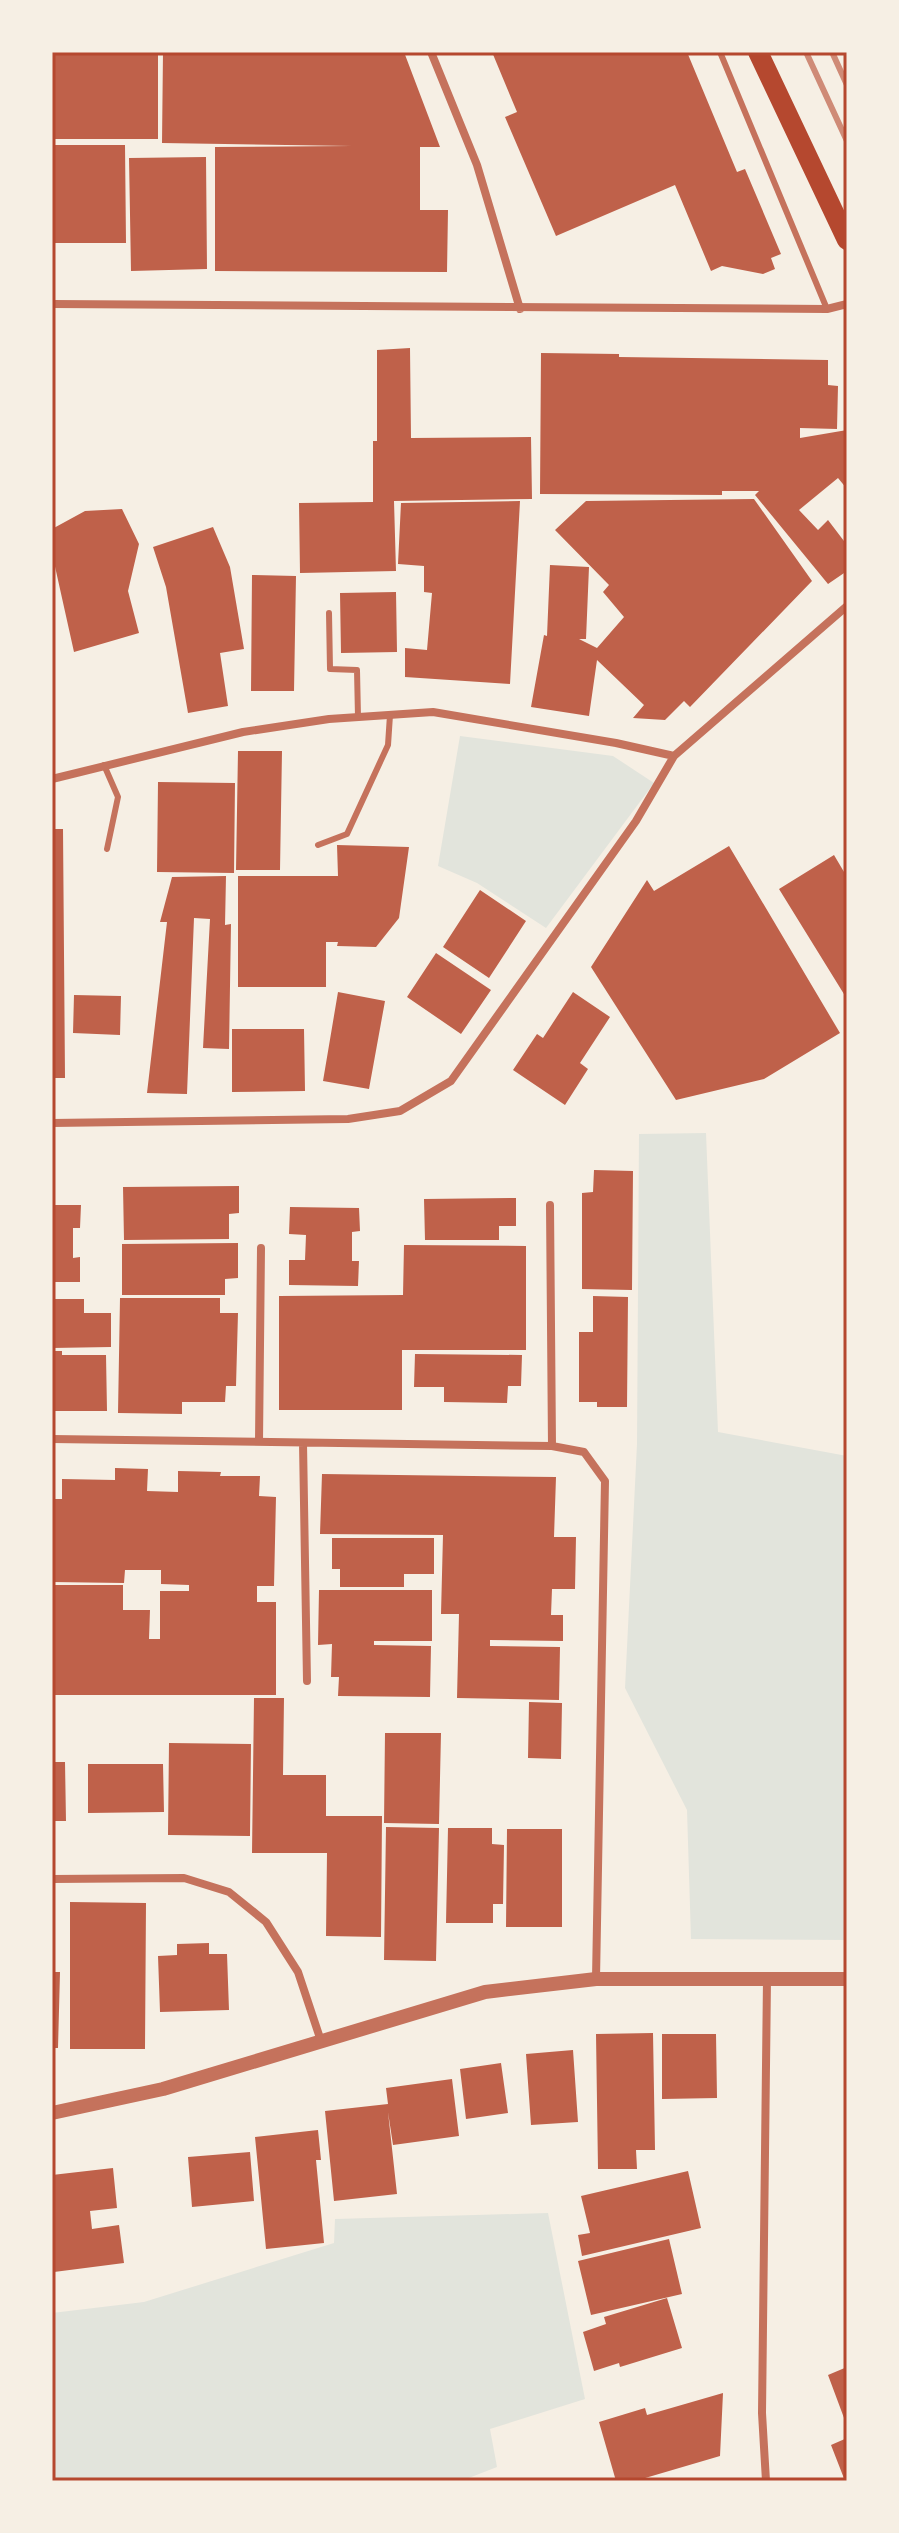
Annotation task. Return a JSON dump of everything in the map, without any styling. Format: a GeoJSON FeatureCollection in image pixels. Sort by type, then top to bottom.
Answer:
{"type":"FeatureCollection","features":[{"type":"Feature","properties":{"kind":"main road"},"geometry":{"type":"LineString","coordinates":[[758,52],[847,240]]}},
{"type":"Feature","properties":{"kind":"street"},"geometry":{"type":"LineString","coordinates":[[431,52],[477,165],[520,309]]}},
{"type":"Feature","properties":{"kind":"street"},"geometry":{"type":"LineString","coordinates":[[52,304],[520,309],[827,309],[847,304]]}},
{"type":"Feature","properties":{"kind":"street"},"geometry":{"type":"LineString","coordinates":[[52,1123],[348,1119],[400,1111],[451,1081],[636,821],[674,756],[847,606]]}},
{"type":"Feature","properties":{"kind":"street"},"geometry":{"type":"LineString","coordinates":[[52,779],[243,732],[358,717],[433,712],[674,756]]}},
{"type":"Feature","properties":{"kind":"street"},"geometry":{"type":"LineString","coordinates":[[550,1205],[552,1446]]}},
{"type":"Feature","properties":{"kind":"street"},"geometry":{"type":"LineString","coordinates":[[259,1442],[261,1248]]}},
{"type":"Feature","properties":{"kind":"street"},"geometry":{"type":"LineString","coordinates":[[52,1439],[552,1446],[584,1452],[605,1481],[596,1979]]}},
{"type":"Feature","properties":{"kind":"street"},"geometry":{"type":"LineString","coordinates":[[303,1443],[307,1681]]}},
{"type":"Feature","properties":{"kind":"street"},"geometry":{"type":"LineString","coordinates":[[52,1879],[184,1878],[229,1892],[266,1922],[298,1972],[321,2041]]}},
{"type":"Feature","properties":{"kind":"street"},"geometry":{"type":"LineString","coordinates":[[52,2113],[163,2089],[485,1992],[596,1979],[847,1979]]}},
{"type":"Feature","properties":{"kind":"street"},"geometry":{"type":"LineString","coordinates":[[766,2481],[762,2413],[767,1979]]}},
{"type":"Feature","properties":{"kind":"lane"},"geometry":{"type":"LineString","coordinates":[[720,52],[827,309]]}},
{"type":"Feature","properties":{"kind":"lane"},"geometry":{"type":"LineString","coordinates":[[329,613],[330,669],[357,670],[358,717]]}},
{"type":"Feature","properties":{"kind":"lane"},"geometry":{"type":"LineString","coordinates":[[318,845],[347,834],[388,745],[390,715]]}},
{"type":"Feature","properties":{"kind":"lane"},"geometry":{"type":"LineString","coordinates":[[104,765],[118,797],[107,849]]}},
{"type":"Feature","properties":{"kind":"shaded area"},"geometry":{"type":"Polygon","coordinates":[[[460,736],[613,756],[654,783],[546,928],[477,883],[438,866],[460,736]]]}},
{"type":"Feature","properties":{"kind":"shaded area"},"geometry":{"type":"Polygon","coordinates":[[[706,1133],[718,1432],[847,1456],[847,1940],[691,1939],[687,1810],[625,1688],[637,1444],[639,1134],[706,1133]]]}},
{"type":"Feature","properties":{"kind":"shaded area"},"geometry":{"type":"Polygon","coordinates":[[[548,2213],[585,2399],[490,2429],[497,2467],[461,2481],[52,2481],[52,2313],[144,2302],[334,2243],[335,2219],[548,2213]]]}},
{"type":"Feature","properties":{"kind":"building"},"geometry":{"type":"Polygon","coordinates":[[[52,52],[158,52],[158,139],[52,139],[52,52]]]}},
{"type":"Feature","properties":{"kind":"building"},"geometry":{"type":"Polygon","coordinates":[[[163,52],[404,52],[440,147],[420,147],[420,210],[448,210],[447,272],[215,271],[215,147],[352,146],[162,143],[163,52]]]}},
{"type":"Feature","properties":{"kind":"building"},"geometry":{"type":"Polygon","coordinates":[[[492,52],[687,52],[737,172],[745,169],[781,254],[771,258],[775,269],[763,274],[722,266],[711,271],[675,185],[556,236],[505,117],[517,112],[492,52]]]}},
{"type":"Feature","properties":{"kind":"building"},"geometry":{"type":"Polygon","coordinates":[[[52,145],[125,145],[126,243],[52,243],[52,145]]]}},
{"type":"Feature","properties":{"kind":"building"},"geometry":{"type":"Polygon","coordinates":[[[206,157],[207,269],[131,271],[129,158],[206,157]]]}},
{"type":"Feature","properties":{"kind":"building"},"geometry":{"type":"Polygon","coordinates":[[[410,348],[411,438],[531,437],[532,499],[394,501],[396,571],[300,573],[299,503],[373,502],[377,350],[410,348]]]}},
{"type":"Feature","properties":{"kind":"building"},"geometry":{"type":"Polygon","coordinates":[[[541,353],[828,360],[828,385],[838,386],[837,429],[800,428],[800,438],[847,430],[847,489],[838,478],[799,510],[818,530],[828,520],[847,545],[847,571],[828,584],[755,495],[759,491],[722,491],[722,495],[540,494],[541,353]]]}},
{"type":"Feature","properties":{"kind":"building"},"geometry":{"type":"Polygon","coordinates":[[[754,499],[812,581],[690,707],[684,701],[665,720],[633,718],[644,705],[597,660],[589,716],[531,707],[544,635],[547,636],[550,565],[589,567],[586,639],[579,639],[597,648],[624,617],[603,592],[609,585],[555,530],[586,501],[754,499]]]}},
{"type":"Feature","properties":{"kind":"building"},"geometry":{"type":"Polygon","coordinates":[[[520,501],[510,684],[405,677],[405,648],[427,650],[432,593],[424,592],[424,566],[398,564],[401,503],[520,501]]]}},
{"type":"Feature","properties":{"kind":"building"},"geometry":{"type":"Polygon","coordinates":[[[122,509],[139,544],[128,591],[139,633],[74,652],[52,553],[52,529],[85,511],[122,509]]]}},
{"type":"Feature","properties":{"kind":"building"},"geometry":{"type":"Polygon","coordinates":[[[213,527],[230,567],[244,649],[220,653],[228,706],[188,713],[166,587],[153,547],[213,527]]]}},
{"type":"Feature","properties":{"kind":"building"},"geometry":{"type":"Polygon","coordinates":[[[252,575],[296,576],[294,691],[251,691],[252,575]]]}},
{"type":"Feature","properties":{"kind":"building"},"geometry":{"type":"Polygon","coordinates":[[[396,592],[397,652],[341,653],[340,593],[396,592]]]}},
{"type":"Feature","properties":{"kind":"building"},"geometry":{"type":"Polygon","coordinates":[[[238,751],[282,751],[280,870],[236,870],[238,751]]]}},
{"type":"Feature","properties":{"kind":"building"},"geometry":{"type":"Polygon","coordinates":[[[158,782],[235,783],[234,873],[157,872],[158,782]]]}},
{"type":"Feature","properties":{"kind":"building"},"geometry":{"type":"Polygon","coordinates":[[[52,829],[63,829],[65,1078],[52,1078],[52,829]]]}},
{"type":"Feature","properties":{"kind":"building"},"geometry":{"type":"Polygon","coordinates":[[[337,845],[409,847],[399,918],[376,947],[337,946],[338,942],[326,942],[326,987],[238,987],[238,876],[338,876],[337,845]]]}},
{"type":"Feature","properties":{"kind":"building"},"geometry":{"type":"Polygon","coordinates":[[[729,846],[840,1033],[764,1079],[676,1100],[591,967],[647,880],[654,891],[729,846]]]}},
{"type":"Feature","properties":{"kind":"building"},"geometry":{"type":"Polygon","coordinates":[[[834,855],[847,877],[847,999],[779,889],[834,855]]]}},
{"type":"Feature","properties":{"kind":"building"},"geometry":{"type":"Polygon","coordinates":[[[226,876],[225,925],[231,924],[229,1049],[203,1048],[210,919],[194,918],[187,1094],[147,1093],[167,922],[160,922],[172,877],[226,876]]]}},
{"type":"Feature","properties":{"kind":"building"},"geometry":{"type":"Polygon","coordinates":[[[480,890],[526,921],[489,978],[443,947],[480,890]]]}},
{"type":"Feature","properties":{"kind":"building"},"geometry":{"type":"Polygon","coordinates":[[[436,953],[491,990],[461,1034],[407,997],[436,953]]]}},
{"type":"Feature","properties":{"kind":"building"},"geometry":{"type":"Polygon","coordinates":[[[338,992],[385,1001],[369,1089],[323,1081],[338,992]]]}},
{"type":"Feature","properties":{"kind":"building"},"geometry":{"type":"Polygon","coordinates":[[[573,992],[610,1017],[580,1063],[588,1069],[565,1105],[513,1070],[537,1034],[543,1038],[573,992]]]}},
{"type":"Feature","properties":{"kind":"building"},"geometry":{"type":"Polygon","coordinates":[[[74,995],[121,996],[120,1035],[73,1033],[74,995]]]}},
{"type":"Feature","properties":{"kind":"building"},"geometry":{"type":"Polygon","coordinates":[[[232,1029],[304,1029],[305,1091],[232,1092],[232,1029]]]}},
{"type":"Feature","properties":{"kind":"building"},"geometry":{"type":"Polygon","coordinates":[[[594,1170],[633,1171],[632,1290],[582,1289],[582,1193],[593,1192],[594,1170]]]}},
{"type":"Feature","properties":{"kind":"building"},"geometry":{"type":"Polygon","coordinates":[[[239,1186],[239,1213],[229,1214],[229,1239],[124,1240],[123,1187],[239,1186]]]}},
{"type":"Feature","properties":{"kind":"building"},"geometry":{"type":"Polygon","coordinates":[[[516,1198],[516,1226],[499,1226],[499,1240],[425,1240],[424,1199],[516,1198]]]}},
{"type":"Feature","properties":{"kind":"building"},"geometry":{"type":"Polygon","coordinates":[[[52,1205],[81,1205],[80,1228],[73,1228],[73,1258],[80,1257],[80,1282],[52,1282],[52,1205]]]}},
{"type":"Feature","properties":{"kind":"building"},"geometry":{"type":"Polygon","coordinates":[[[290,1207],[359,1208],[360,1231],[352,1232],[352,1261],[359,1261],[358,1286],[289,1285],[289,1260],[305,1260],[306,1235],[289,1234],[290,1207]]]}},
{"type":"Feature","properties":{"kind":"building"},"geometry":{"type":"Polygon","coordinates":[[[238,1243],[238,1278],[225,1279],[225,1295],[122,1295],[122,1244],[238,1243]]]}},
{"type":"Feature","properties":{"kind":"building"},"geometry":{"type":"Polygon","coordinates":[[[404,1245],[526,1246],[526,1350],[402,1350],[402,1410],[279,1410],[279,1296],[403,1295],[404,1245]]]}},
{"type":"Feature","properties":{"kind":"building"},"geometry":{"type":"Polygon","coordinates":[[[593,1296],[628,1297],[627,1407],[597,1407],[597,1402],[579,1402],[579,1332],[593,1332],[593,1296]]]}},
{"type":"Feature","properties":{"kind":"building"},"geometry":{"type":"Polygon","coordinates":[[[120,1298],[220,1298],[220,1313],[238,1313],[236,1386],[226,1386],[225,1402],[182,1402],[182,1414],[118,1413],[120,1298]]]}},
{"type":"Feature","properties":{"kind":"building"},"geometry":{"type":"Polygon","coordinates":[[[52,1299],[84,1299],[84,1313],[111,1313],[111,1347],[52,1348],[52,1299]]]}},
{"type":"Feature","properties":{"kind":"building"},"geometry":{"type":"Polygon","coordinates":[[[52,1351],[62,1351],[62,1355],[106,1355],[107,1411],[52,1411],[52,1351]]]}},
{"type":"Feature","properties":{"kind":"building"},"geometry":{"type":"Polygon","coordinates":[[[415,1354],[522,1355],[521,1386],[508,1386],[507,1403],[444,1402],[444,1387],[414,1387],[415,1354]]]}},
{"type":"Feature","properties":{"kind":"building"},"geometry":{"type":"Polygon","coordinates":[[[115,1468],[148,1469],[147,1491],[178,1492],[178,1471],[221,1472],[220,1476],[260,1476],[259,1496],[276,1497],[274,1586],[257,1586],[257,1602],[276,1602],[276,1695],[52,1695],[52,1585],[123,1585],[123,1610],[150,1610],[149,1639],[160,1639],[160,1591],[189,1591],[189,1585],[161,1584],[161,1570],[125,1570],[124,1583],[52,1582],[52,1529],[55,1529],[55,1499],[62,1499],[62,1479],[115,1480],[115,1468]]]}},
{"type":"Feature","properties":{"kind":"building"},"geometry":{"type":"Polygon","coordinates":[[[322,1474],[556,1477],[554,1537],[576,1537],[575,1589],[552,1589],[551,1615],[563,1615],[563,1641],[490,1640],[490,1646],[560,1647],[559,1700],[457,1698],[459,1614],[441,1614],[443,1535],[320,1534],[322,1474]]]}},
{"type":"Feature","properties":{"kind":"building"},"geometry":{"type":"Polygon","coordinates":[[[332,1538],[434,1538],[434,1574],[404,1574],[404,1587],[340,1587],[340,1569],[332,1569],[332,1538]]]}},
{"type":"Feature","properties":{"kind":"building"},"geometry":{"type":"Polygon","coordinates":[[[319,1590],[432,1590],[432,1641],[374,1641],[374,1645],[431,1646],[430,1697],[338,1696],[339,1677],[331,1677],[332,1644],[318,1645],[319,1590]]]}},
{"type":"Feature","properties":{"kind":"building"},"geometry":{"type":"Polygon","coordinates":[[[254,1698],[284,1698],[283,1775],[326,1775],[326,1816],[382,1816],[381,1937],[326,1936],[327,1853],[252,1853],[254,1698]]]}},
{"type":"Feature","properties":{"kind":"building"},"geometry":{"type":"Polygon","coordinates":[[[529,1702],[562,1703],[561,1759],[528,1758],[529,1702]]]}},
{"type":"Feature","properties":{"kind":"building"},"geometry":{"type":"Polygon","coordinates":[[[385,1733],[441,1733],[439,1824],[384,1823],[385,1733]]]}},
{"type":"Feature","properties":{"kind":"building"},"geometry":{"type":"Polygon","coordinates":[[[169,1743],[251,1744],[250,1836],[168,1835],[169,1743]]]}},
{"type":"Feature","properties":{"kind":"building"},"geometry":{"type":"Polygon","coordinates":[[[52,1762],[65,1762],[66,1821],[52,1821],[52,1762]]]}},
{"type":"Feature","properties":{"kind":"building"},"geometry":{"type":"Polygon","coordinates":[[[88,1764],[163,1764],[164,1812],[88,1813],[88,1764]]]}},
{"type":"Feature","properties":{"kind":"building"},"geometry":{"type":"Polygon","coordinates":[[[386,1827],[439,1828],[436,1961],[384,1960],[386,1827]]]}},
{"type":"Feature","properties":{"kind":"building"},"geometry":{"type":"Polygon","coordinates":[[[448,1828],[492,1828],[492,1844],[504,1845],[503,1904],[493,1904],[493,1923],[446,1923],[448,1828]]]}},
{"type":"Feature","properties":{"kind":"building"},"geometry":{"type":"Polygon","coordinates":[[[507,1829],[562,1829],[562,1927],[506,1927],[507,1829]]]}},
{"type":"Feature","properties":{"kind":"building"},"geometry":{"type":"Polygon","coordinates":[[[70,1902],[146,1903],[145,2049],[70,2049],[70,1902]]]}},
{"type":"Feature","properties":{"kind":"building"},"geometry":{"type":"Polygon","coordinates":[[[209,1943],[209,1954],[227,1954],[229,2010],[160,2012],[158,1956],[177,1955],[177,1944],[209,1943]]]}},
{"type":"Feature","properties":{"kind":"building"},"geometry":{"type":"Polygon","coordinates":[[[52,1972],[60,1972],[58,2048],[52,2048],[52,1972]]]}},
{"type":"Feature","properties":{"kind":"building"},"geometry":{"type":"Polygon","coordinates":[[[653,2033],[655,2150],[636,2150],[637,2169],[598,2169],[596,2034],[653,2033]]]}},
{"type":"Feature","properties":{"kind":"building"},"geometry":{"type":"Polygon","coordinates":[[[662,2034],[716,2034],[717,2098],[662,2099],[662,2034]]]}},
{"type":"Feature","properties":{"kind":"building"},"geometry":{"type":"Polygon","coordinates":[[[573,2050],[578,2122],[531,2125],[526,2054],[573,2050]]]}},
{"type":"Feature","properties":{"kind":"building"},"geometry":{"type":"Polygon","coordinates":[[[501,2063],[508,2113],[466,2119],[460,2069],[501,2063]]]}},
{"type":"Feature","properties":{"kind":"building"},"geometry":{"type":"Polygon","coordinates":[[[452,2079],[459,2136],[393,2145],[388,2112],[397,2194],[334,2201],[325,2111],[388,2104],[386,2088],[452,2079]]]}},
{"type":"Feature","properties":{"kind":"building"},"geometry":{"type":"Polygon","coordinates":[[[318,2130],[321,2160],[316,2160],[324,2243],[266,2249],[255,2137],[318,2130]]]}},
{"type":"Feature","properties":{"kind":"building"},"geometry":{"type":"Polygon","coordinates":[[[250,2152],[254,2201],[192,2207],[188,2157],[250,2152]]]}},
{"type":"Feature","properties":{"kind":"building"},"geometry":{"type":"Polygon","coordinates":[[[113,2168],[117,2208],[90,2211],[92,2229],[119,2225],[124,2263],[54,2272],[52,2175],[113,2168]]]}},
{"type":"Feature","properties":{"kind":"building"},"geometry":{"type":"Polygon","coordinates":[[[688,2171],[701,2228],[582,2256],[578,2235],[590,2233],[581,2196],[688,2171]]]}},
{"type":"Feature","properties":{"kind":"building"},"geometry":{"type":"Polygon","coordinates":[[[669,2239],[682,2294],[591,2315],[578,2261],[669,2239]]]}},
{"type":"Feature","properties":{"kind":"building"},"geometry":{"type":"Polygon","coordinates":[[[667,2298],[682,2348],[620,2367],[619,2363],[594,2371],[583,2332],[606,2324],[604,2317],[667,2298]]]}},
{"type":"Feature","properties":{"kind":"building"},"geometry":{"type":"Polygon","coordinates":[[[847,2367],[847,2426],[828,2375],[847,2367]]]}},
{"type":"Feature","properties":{"kind":"building"},"geometry":{"type":"Polygon","coordinates":[[[723,2393],[720,2456],[635,2481],[616,2481],[599,2422],[645,2408],[647,2415],[723,2393]]]}},
{"type":"Feature","properties":{"kind":"building"},"geometry":{"type":"Polygon","coordinates":[[[847,2438],[847,2481],[845,2481],[831,2445],[847,2438]]]}},
{"type":"Feature","properties":{"kind":"railway"},"geometry":{"type":"LineString","coordinates":[[806,52],[847,141]]}},
{"type":"Feature","properties":{"kind":"railway"},"geometry":{"type":"LineString","coordinates":[[832,52],[847,85]]}}]}
